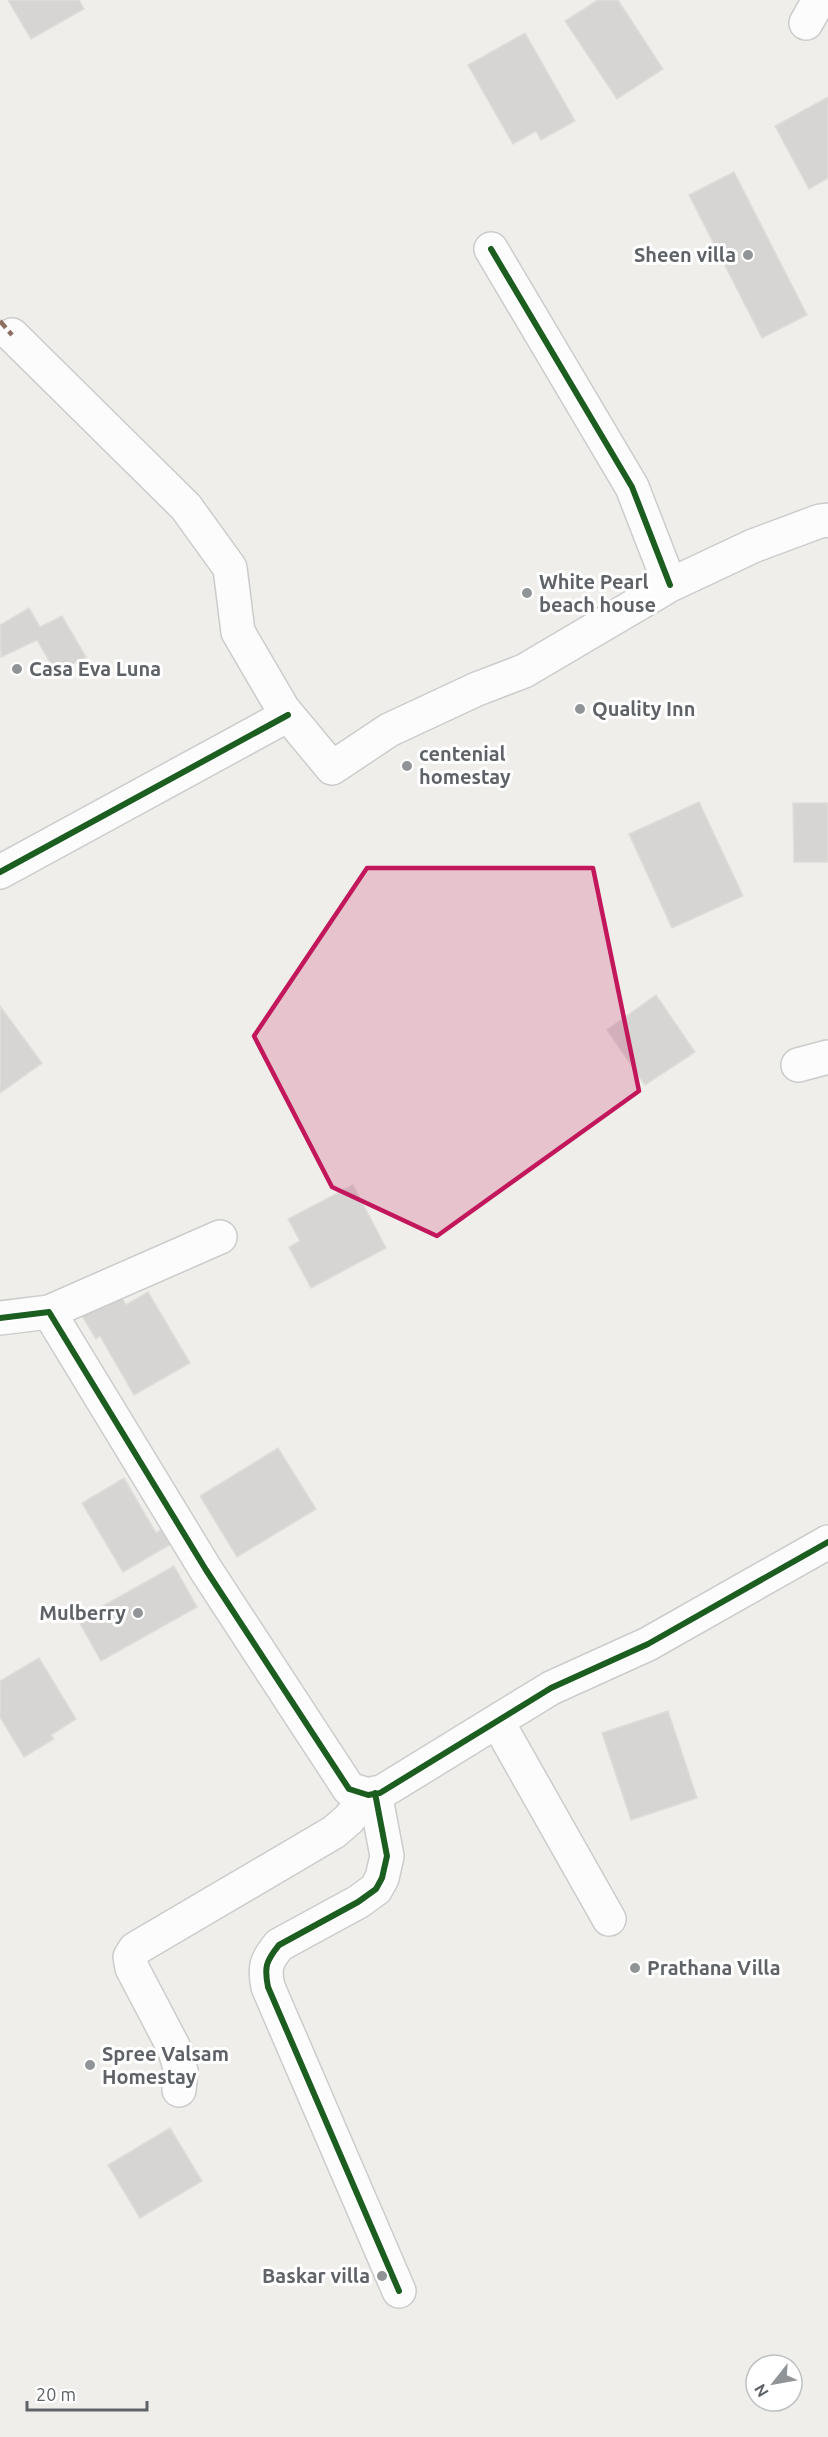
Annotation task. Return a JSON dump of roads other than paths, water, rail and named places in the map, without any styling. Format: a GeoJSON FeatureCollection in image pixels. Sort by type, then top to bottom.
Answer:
{"type":"FeatureCollection","features":[{"type":"Feature","properties":{"kind":"street"},"geometry":{"type":"LineString","coordinates":[[491,249],[632,487],[670,585]]}},
{"type":"Feature","properties":{"kind":"street"},"geometry":{"type":"LineString","coordinates":[[12,335],[186,507],[230,568],[238,632],[288,715],[332,768],[389,730],[477,689],[524,671],[670,585],[753,546],[828,520]]}},
{"type":"Feature","properties":{"kind":"street"},"geometry":{"type":"LineString","coordinates":[[0,872],[288,715]]}},
{"type":"Feature","properties":{"kind":"street"},"geometry":{"type":"LineString","coordinates":[[0,1318],[49,1312],[220,1237]]}},
{"type":"Feature","properties":{"kind":"street"},"geometry":{"type":"LineString","coordinates":[[49,1312],[206,1570],[349,1789],[371,1794],[380,1793],[552,1688],[648,1644],[828,1542]]}},
{"type":"Feature","properties":{"kind":"street"},"geometry":{"type":"LineString","coordinates":[[497,1721],[609,1919]]}},
{"type":"Feature","properties":{"kind":"street"},"geometry":{"type":"LineString","coordinates":[[178,2090],[181,2071],[174,2048],[132,1968],[130,1957],[135,1949],[334,1832],[371,1794]]}},
{"type":"Feature","properties":{"kind":"street"},"geometry":{"type":"LineString","coordinates":[[371,1794],[387,1856],[382,1878],[376,1888],[358,1902],[279,1945],[269,1956],[265,1972],[268,1987],[399,2292]]}},
{"type":"Feature","properties":{"kind":"place","name":"Sheen villa"},"geometry":{"type":"Point","coordinates":[748,255]}},
{"type":"Feature","properties":{"kind":"place","name":"White Pearl beach house"},"geometry":{"type":"Point","coordinates":[527,593]}},
{"type":"Feature","properties":{"kind":"place","name":"Casa Eva Luna"},"geometry":{"type":"Point","coordinates":[17,669]}},
{"type":"Feature","properties":{"kind":"place","name":"Quality Inn"},"geometry":{"type":"Point","coordinates":[580,709]}},
{"type":"Feature","properties":{"kind":"place","name":"centenial homestay"},"geometry":{"type":"Point","coordinates":[407,766]}},
{"type":"Feature","properties":{"kind":"place","name":"Mulberry"},"geometry":{"type":"Point","coordinates":[138,1613]}},
{"type":"Feature","properties":{"kind":"place","name":"Prathana Villa"},"geometry":{"type":"Point","coordinates":[635,1968]}},
{"type":"Feature","properties":{"kind":"place","name":"Spree Valsam Homestay"},"geometry":{"type":"Point","coordinates":[90,2065]}},
{"type":"Feature","properties":{"kind":"place","name":"Baskar villa"},"geometry":{"type":"Point","coordinates":[382,2276]}}]}
